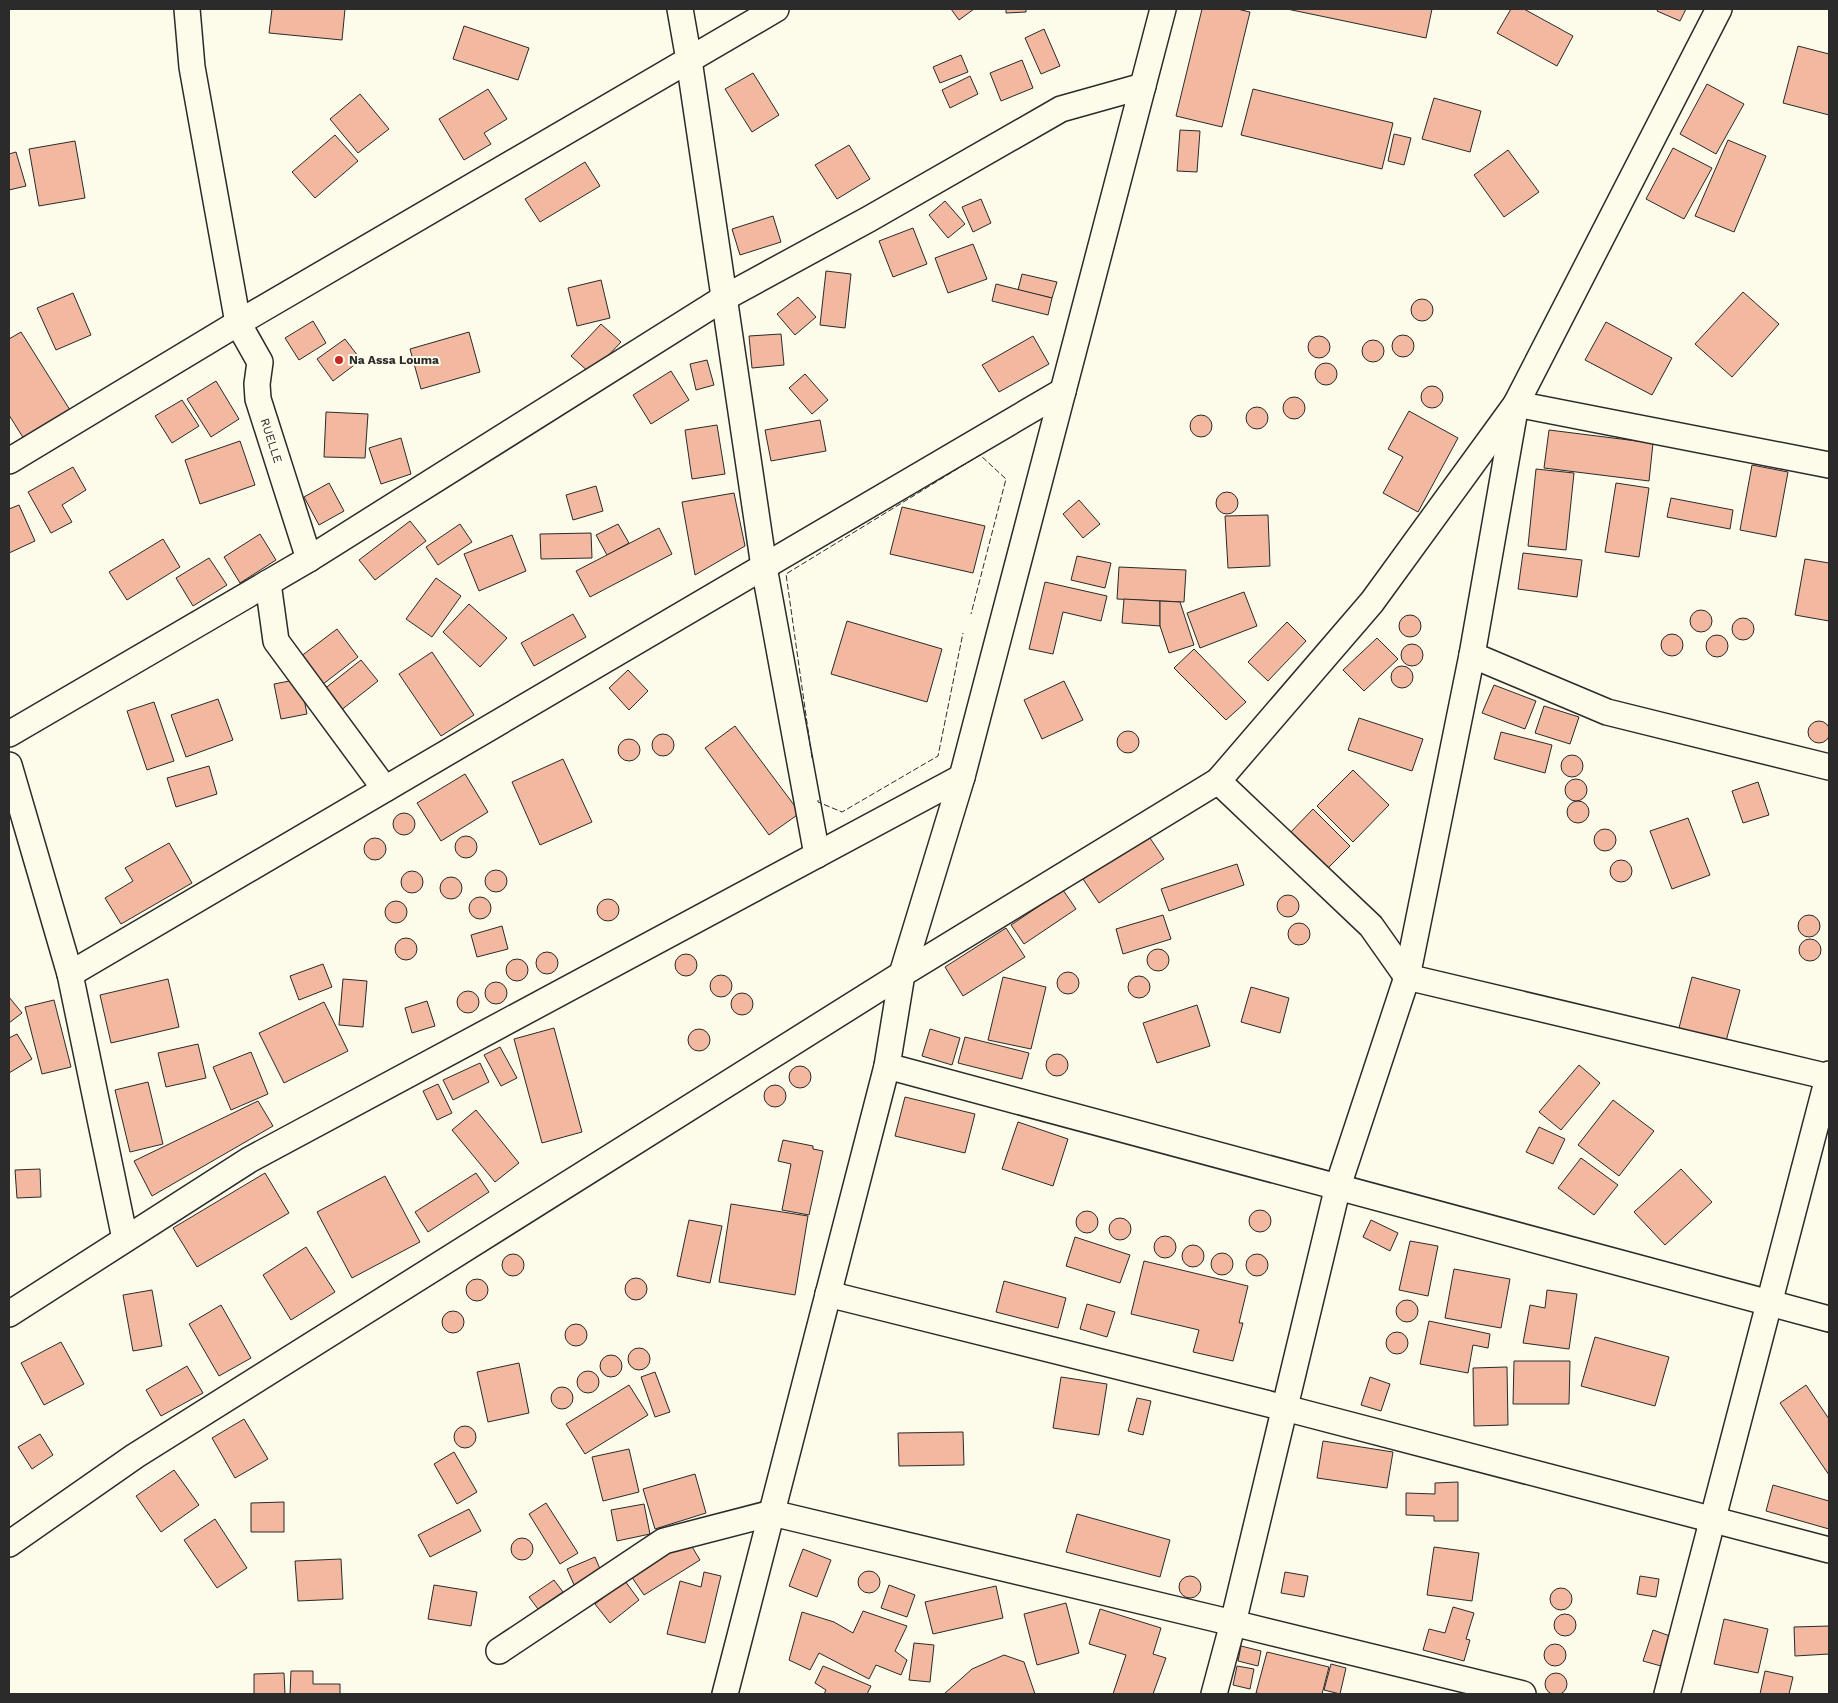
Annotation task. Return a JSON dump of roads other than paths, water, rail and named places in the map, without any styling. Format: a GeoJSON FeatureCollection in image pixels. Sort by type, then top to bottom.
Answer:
{"type":"FeatureCollection","features":[{"type":"Feature","properties":{"kind":"street","name":"RUELLE"},"geometry":{"type":"LineString","coordinates":[[187,9],[192,67],[238,323],[260,362],[257,384],[258,399],[309,559]]}},
{"type":"Feature","properties":{"kind":"street"},"geometry":{"type":"LineString","coordinates":[[680,9],[764,566],[817,855]]}},
{"type":"Feature","properties":{"kind":"street"},"geometry":{"type":"LineString","coordinates":[[9,461],[238,323],[776,9]]}},
{"type":"Feature","properties":{"kind":"street"},"geometry":{"type":"LineString","coordinates":[[725,1694],[887,1066],[902,974],[962,777],[1163,9]]}},
{"type":"Feature","properties":{"kind":"street"},"geometry":{"type":"LineString","coordinates":[[9,1544],[134,1456],[902,974],[1218,781],[1372,602],[1516,404],[1719,9]]}},
{"type":"Feature","properties":{"kind":"street"},"geometry":{"type":"LineString","coordinates":[[9,734],[309,559],[724,298],[869,220],[1061,109],[1142,86]]}},
{"type":"Feature","properties":{"kind":"street"},"geometry":{"type":"LineString","coordinates":[[70,974],[1063,391]]}},
{"type":"Feature","properties":{"kind":"street"},"geometry":{"type":"LineString","coordinates":[[1516,404],[1829,465]]}},
{"type":"Feature","properties":{"kind":"street"},"geometry":{"type":"LineString","coordinates":[[1214,1694],[1233,1623],[1338,1186],[1407,977],[1472,655],[1516,404]]}},
{"type":"Feature","properties":{"kind":"street"},"geometry":{"type":"LineString","coordinates":[[268,583],[276,641],[385,789]]}},
{"type":"Feature","properties":{"kind":"street"},"geometry":{"type":"LineString","coordinates":[[1472,655],[1606,712],[1829,767]]}},
{"type":"Feature","properties":{"kind":"street"},"geometry":{"type":"LineString","coordinates":[[9,765],[70,974],[125,1239]]}},
{"type":"Feature","properties":{"kind":"street"},"geometry":{"type":"LineString","coordinates":[[9,1314],[249,1160],[962,777]]}},
{"type":"Feature","properties":{"kind":"street"},"geometry":{"type":"LineString","coordinates":[[1218,781],[1371,926],[1407,977],[1829,1076],[1667,1694]]}},
{"type":"Feature","properties":{"kind":"street"},"geometry":{"type":"LineString","coordinates":[[887,1066],[1829,1318]]}},
{"type":"Feature","properties":{"kind":"street"},"geometry":{"type":"LineString","coordinates":[[828,1294],[1285,1408],[1829,1550]]}},
{"type":"Feature","properties":{"kind":"street"},"geometry":{"type":"LineString","coordinates":[[499,1651],[664,1541],[772,1513],[1524,1694]]}},
{"type":"Feature","properties":{"kind":"place","name":"Na Assa Louma"},"geometry":{"type":"Point","coordinates":[339,360]}}]}
